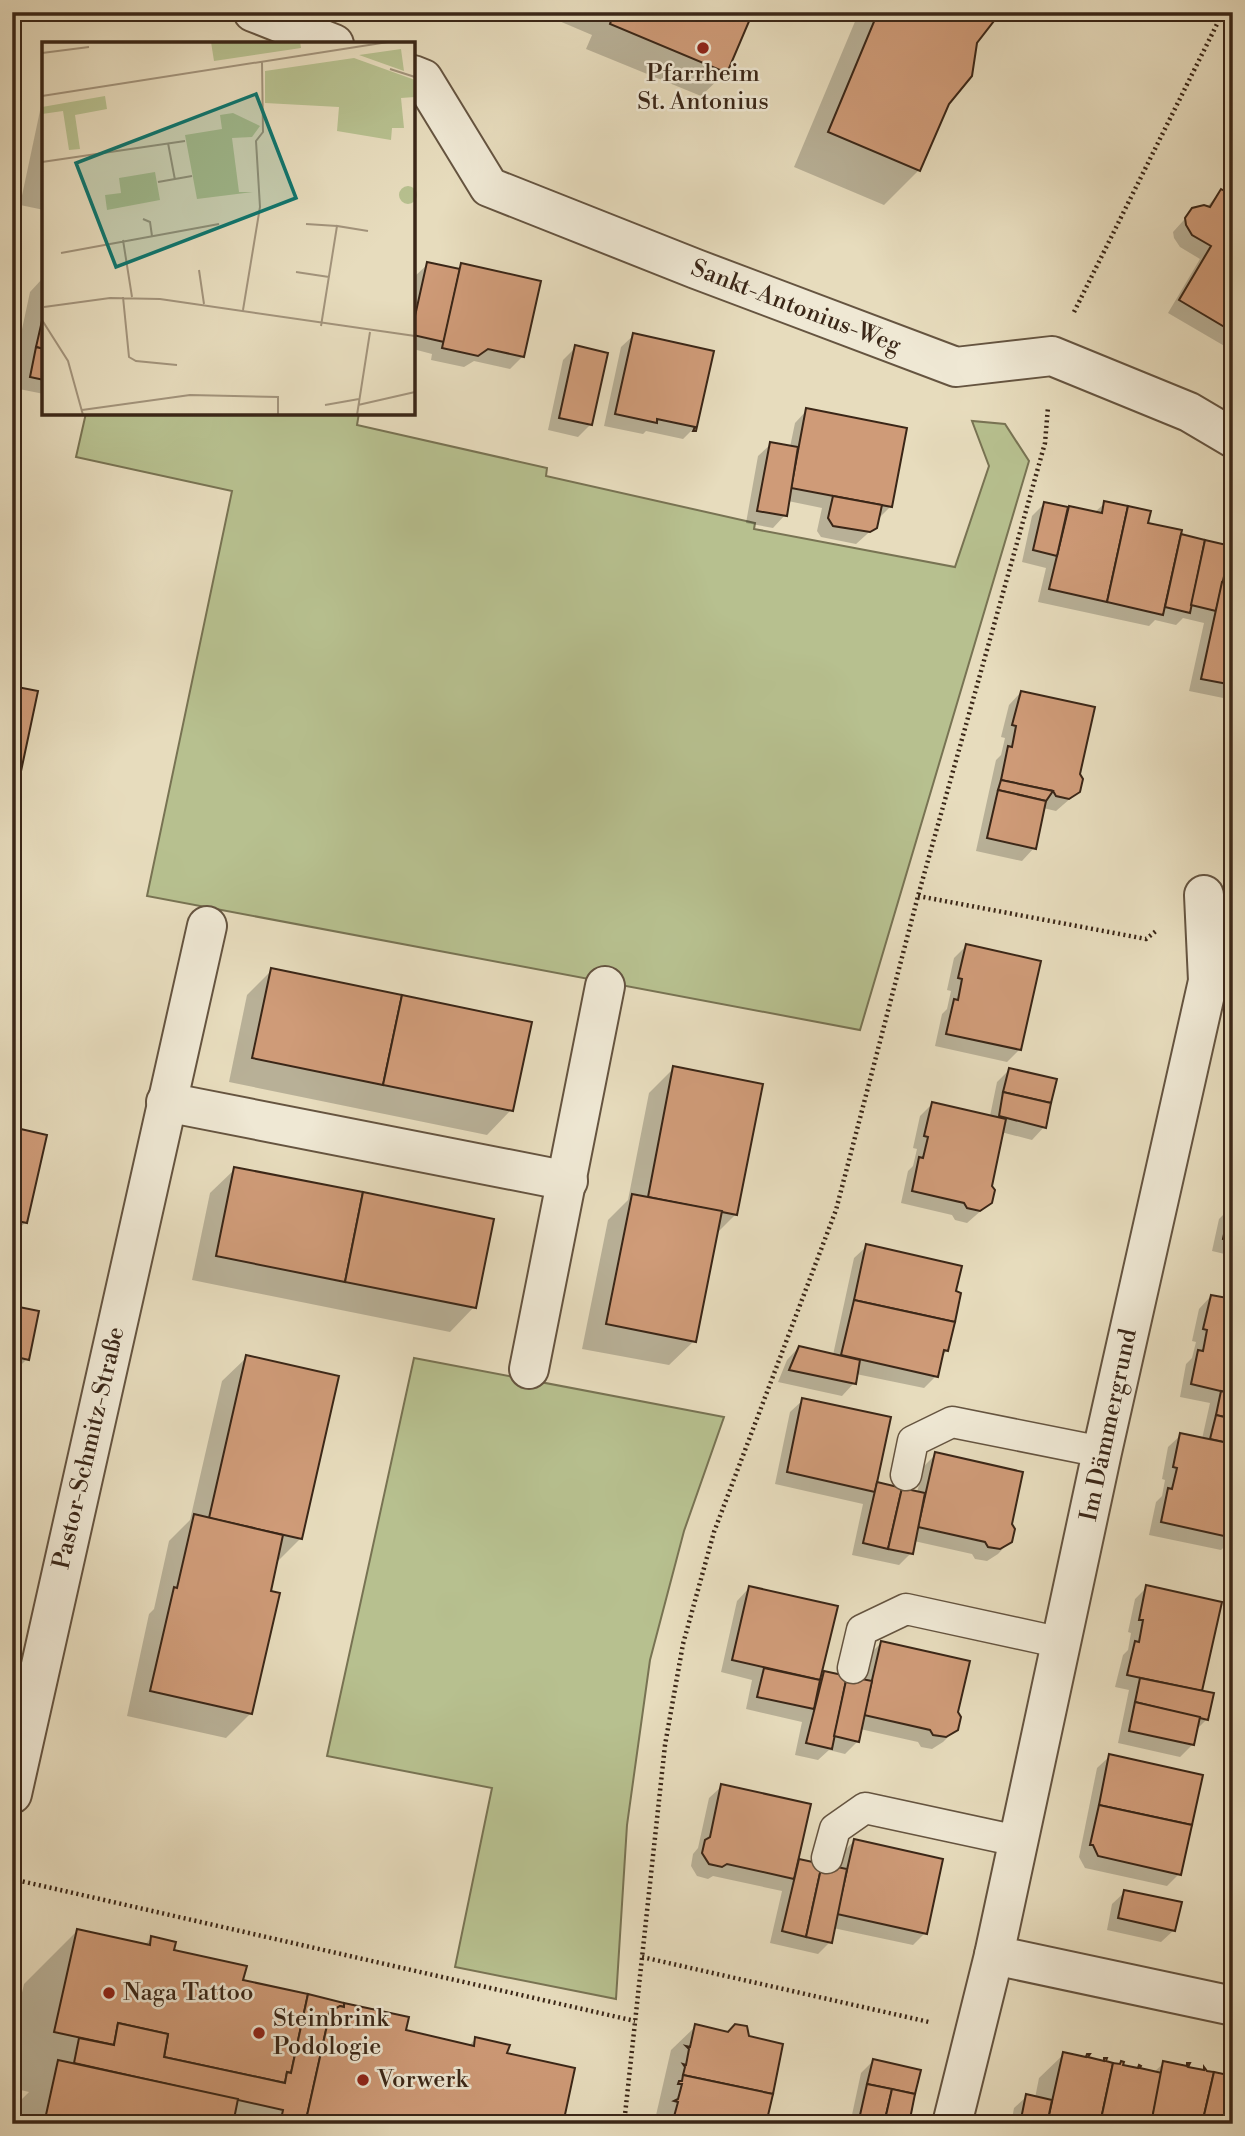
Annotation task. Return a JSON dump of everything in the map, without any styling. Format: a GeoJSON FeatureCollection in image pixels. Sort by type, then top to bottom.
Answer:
{"type":"FeatureCollection","features":[{"type":"Feature","properties":{"kind":"street"},"geometry":{"type":"LineString","coordinates":[[253,12],[329,42]]}},
{"type":"Feature","properties":{"kind":"street","name":"Sankt-Antonius-Weg"},"geometry":{"type":"LineString","coordinates":[[415,76],[423,79],[489,187],[956,367],[1052,356],[1189,412],[1233,438]]}},
{"type":"Feature","properties":{"kind":"street","name":"Im Dämmergrund"},"geometry":{"type":"LineString","coordinates":[[952,2124],[994,1955],[1102,1452],[1208,981],[1204,895]]}},
{"type":"Feature","properties":{"kind":"street","name":"Pastor-Schmitz-Straße"},"geometry":{"type":"LineString","coordinates":[[12,1794],[206,926]]}},
{"type":"Feature","properties":{"kind":"street"},"geometry":{"type":"LineString","coordinates":[[529,1369],[605,986]]}},
{"type":"Feature","properties":{"kind":"street"},"geometry":{"type":"LineString","coordinates":[[166,1102],[568,1181]]}},
{"type":"Feature","properties":{"kind":"street"},"geometry":{"type":"LineString","coordinates":[[994,1955],[1233,2006]]}},
{"type":"Feature","properties":{"kind":"lane"},"geometry":{"type":"LineString","coordinates":[[906,1475],[913,1441],[952,1422],[1102,1452]]}},
{"type":"Feature","properties":{"kind":"lane"},"geometry":{"type":"LineString","coordinates":[[853,1668],[862,1630],[906,1609],[1062,1643]]}},
{"type":"Feature","properties":{"kind":"lane"},"geometry":{"type":"LineString","coordinates":[[827,1858],[835,1829],[865,1808],[1018,1841]]}},
{"type":"Feature","properties":{"kind":"path"},"geometry":{"type":"LineString","coordinates":[[624,2124],[665,1745],[683,1644],[714,1532],[836,1210],[918,896],[1045,443],[1052,356],[1223,12]]}},
{"type":"Feature","properties":{"kind":"path"},"geometry":{"type":"LineString","coordinates":[[918,896],[1146,939],[1204,895]]}},
{"type":"Feature","properties":{"kind":"path"},"geometry":{"type":"LineString","coordinates":[[12,1879],[635,2021]]}},
{"type":"Feature","properties":{"kind":"path"},"geometry":{"type":"LineString","coordinates":[[642,1957],[974,2032]]}},
{"type":"Feature","properties":{"kind":"green space"},"geometry":{"type":"Polygon","coordinates":[[[86,415],[359,415],[357,425],[547,468],[546,476],[755,523],[754,529],[955,567],[989,466],[972,421],[1005,424],[1029,461],[860,1030],[147,896],[232,491],[76,457],[86,415]]]}},
{"type":"Feature","properties":{"kind":"green space"},"geometry":{"type":"Polygon","coordinates":[[[414,1358],[724,1417],[684,1531],[650,1660],[627,1825],[616,1999],[455,1967],[492,1788],[327,1756],[414,1358]]]}},
{"type":"Feature","properties":{"kind":"building","name":"Pfarrheim St. Antonius"},"geometry":{"type":"Polygon","coordinates":[[[614,12],[753,12],[727,73],[610,24],[614,12]]]}},
{"type":"Feature","properties":{"kind":"building"},"geometry":{"type":"Polygon","coordinates":[[[878,12],[998,12],[977,43],[972,76],[949,104],[920,171],[828,132],[878,12]]]}},
{"type":"Feature","properties":{"kind":"building"},"geometry":{"type":"Polygon","coordinates":[[[12,50],[20,51],[12,88],[12,50]]]}},
{"type":"Feature","properties":{"kind":"building"},"geometry":{"type":"Polygon","coordinates":[[[1221,189],[1233,196],[1233,332],[1179,300],[1211,246],[1192,235],[1185,218],[1192,208],[1204,205],[1210,207],[1221,189]]]}},
{"type":"Feature","properties":{"kind":"building"},"geometry":{"type":"Polygon","coordinates":[[[427,262],[460,269],[444,342],[415,335],[415,316],[427,262]]]}},
{"type":"Feature","properties":{"kind":"building"},"geometry":{"type":"Polygon","coordinates":[[[461,263],[541,281],[524,357],[488,349],[478,356],[442,348],[461,263]]]}},
{"type":"Feature","properties":{"kind":"building"},"geometry":{"type":"Polygon","coordinates":[[[42,321],[42,348],[36,347],[42,321]]]}},
{"type":"Feature","properties":{"kind":"building"},"geometry":{"type":"Polygon","coordinates":[[[633,333],[714,351],[696,431],[693,431],[695,427],[657,419],[657,423],[615,414],[633,333]]]}},
{"type":"Feature","properties":{"kind":"building"},"geometry":{"type":"Polygon","coordinates":[[[575,345],[608,353],[592,425],[559,418],[575,345]]]}},
{"type":"Feature","properties":{"kind":"building"},"geometry":{"type":"Polygon","coordinates":[[[36,347],[42,348],[42,380],[30,377],[36,347]]]}},
{"type":"Feature","properties":{"kind":"building"},"geometry":{"type":"Polygon","coordinates":[[[806,408],[907,428],[892,507],[791,488],[806,408]]]}},
{"type":"Feature","properties":{"kind":"building"},"geometry":{"type":"Polygon","coordinates":[[[770,442],[798,447],[787,516],[757,511],[770,442]]]}},
{"type":"Feature","properties":{"kind":"building"},"geometry":{"type":"Polygon","coordinates":[[[833,496],[882,505],[877,528],[870,532],[833,526],[828,518],[833,496]]]}},
{"type":"Feature","properties":{"kind":"building"},"geometry":{"type":"Polygon","coordinates":[[[1104,501],[1128,506],[1107,602],[1049,589],[1069,506],[1102,513],[1104,501]]]}},
{"type":"Feature","properties":{"kind":"building"},"geometry":{"type":"Polygon","coordinates":[[[1044,502],[1068,507],[1057,556],[1033,550],[1044,502]]]}},
{"type":"Feature","properties":{"kind":"building"},"geometry":{"type":"Polygon","coordinates":[[[1128,506],[1151,511],[1148,523],[1182,530],[1163,615],[1107,602],[1128,506]]]}},
{"type":"Feature","properties":{"kind":"building"},"geometry":{"type":"Polygon","coordinates":[[[1181,534],[1205,540],[1190,613],[1165,607],[1181,534]]]}},
{"type":"Feature","properties":{"kind":"building"},"geometry":{"type":"Polygon","coordinates":[[[1205,540],[1231,546],[1216,611],[1191,605],[1205,540]]]}},
{"type":"Feature","properties":{"kind":"building"},"geometry":{"type":"Polygon","coordinates":[[[1222,582],[1233,584],[1233,685],[1201,679],[1222,582]]]}},
{"type":"Feature","properties":{"kind":"building"},"geometry":{"type":"Polygon","coordinates":[[[12,686],[38,691],[20,776],[12,775],[12,686]]]}},
{"type":"Feature","properties":{"kind":"building"},"geometry":{"type":"Polygon","coordinates":[[[1021,691],[1095,707],[1080,774],[1083,779],[1080,792],[1069,799],[1056,796],[1053,791],[1001,780],[1008,746],[1012,747],[1016,726],[1012,725],[1021,691]]]}},
{"type":"Feature","properties":{"kind":"building"},"geometry":{"type":"Polygon","coordinates":[[[1001,780],[1053,791],[1046,801],[998,790],[1001,780]]]}},
{"type":"Feature","properties":{"kind":"building"},"geometry":{"type":"Polygon","coordinates":[[[998,790],[1046,801],[1036,849],[987,838],[998,790]]]}},
{"type":"Feature","properties":{"kind":"building"},"geometry":{"type":"Polygon","coordinates":[[[966,944],[1041,961],[1021,1050],[946,1034],[954,999],[958,1000],[962,979],[958,978],[966,944]]]}},
{"type":"Feature","properties":{"kind":"building"},"geometry":{"type":"Polygon","coordinates":[[[271,968],[402,995],[383,1085],[252,1058],[271,968]]]}},
{"type":"Feature","properties":{"kind":"building"},"geometry":{"type":"Polygon","coordinates":[[[402,995],[532,1022],[513,1111],[383,1085],[402,995]]]}},
{"type":"Feature","properties":{"kind":"building"},"geometry":{"type":"Polygon","coordinates":[[[673,1066],[763,1084],[737,1215],[648,1197],[673,1066]]]}},
{"type":"Feature","properties":{"kind":"building"},"geometry":{"type":"Polygon","coordinates":[[[1009,1068],[1057,1079],[1051,1103],[1003,1092],[1009,1068]]]}},
{"type":"Feature","properties":{"kind":"building"},"geometry":{"type":"Polygon","coordinates":[[[1003,1092],[1051,1103],[1046,1128],[999,1116],[1003,1092]]]}},
{"type":"Feature","properties":{"kind":"building"},"geometry":{"type":"Polygon","coordinates":[[[932,1102],[1006,1119],[992,1186],[995,1190],[992,1203],[980,1211],[967,1208],[964,1203],[912,1191],[919,1157],[923,1158],[928,1137],[924,1136],[932,1102]]]}},
{"type":"Feature","properties":{"kind":"building"},"geometry":{"type":"Polygon","coordinates":[[[12,1127],[47,1135],[27,1223],[12,1220],[12,1127]]]}},
{"type":"Feature","properties":{"kind":"building"},"geometry":{"type":"Polygon","coordinates":[[[234,1167],[363,1192],[345,1282],[216,1256],[234,1167]]]}},
{"type":"Feature","properties":{"kind":"building"},"geometry":{"type":"Polygon","coordinates":[[[363,1192],[494,1219],[476,1308],[345,1282],[363,1192]]]}},
{"type":"Feature","properties":{"kind":"building"},"geometry":{"type":"Polygon","coordinates":[[[632,1194],[722,1211],[696,1342],[606,1324],[632,1194]]]}},
{"type":"Feature","properties":{"kind":"building"},"geometry":{"type":"Polygon","coordinates":[[[1230,1205],[1233,1205],[1233,1241],[1223,1239],[1230,1205]]]}},
{"type":"Feature","properties":{"kind":"building"},"geometry":{"type":"Polygon","coordinates":[[[866,1244],[962,1266],[956,1291],[961,1293],[955,1322],[854,1300],[866,1244]]]}},
{"type":"Feature","properties":{"kind":"building"},"geometry":{"type":"Polygon","coordinates":[[[1211,1295],[1233,1299],[1233,1394],[1191,1384],[1198,1350],[1203,1351],[1207,1330],[1203,1329],[1211,1295]]]}},
{"type":"Feature","properties":{"kind":"building"},"geometry":{"type":"Polygon","coordinates":[[[854,1300],[955,1322],[948,1351],[944,1350],[938,1377],[841,1355],[854,1300]]]}},
{"type":"Feature","properties":{"kind":"building"},"geometry":{"type":"Polygon","coordinates":[[[14,1306],[39,1311],[29,1360],[12,1356],[14,1306]]]}},
{"type":"Feature","properties":{"kind":"building"},"geometry":{"type":"Polygon","coordinates":[[[799,1346],[860,1360],[856,1384],[789,1370],[799,1346]]]}},
{"type":"Feature","properties":{"kind":"building"},"geometry":{"type":"Polygon","coordinates":[[[246,1355],[339,1376],[302,1539],[209,1518],[246,1355]]]}},
{"type":"Feature","properties":{"kind":"building"},"geometry":{"type":"Polygon","coordinates":[[[1221,1391],[1233,1394],[1233,1419],[1216,1415],[1221,1391]]]}},
{"type":"Feature","properties":{"kind":"building"},"geometry":{"type":"Polygon","coordinates":[[[802,1398],[891,1417],[875,1492],[787,1472],[802,1398]]]}},
{"type":"Feature","properties":{"kind":"building"},"geometry":{"type":"Polygon","coordinates":[[[1216,1415],[1233,1419],[1233,1444],[1210,1439],[1216,1415]]]}},
{"type":"Feature","properties":{"kind":"building"},"geometry":{"type":"Polygon","coordinates":[[[1180,1433],[1233,1444],[1233,1538],[1161,1522],[1168,1488],[1172,1489],[1177,1468],[1173,1467],[1180,1433]]]}},
{"type":"Feature","properties":{"kind":"building"},"geometry":{"type":"Polygon","coordinates":[[[935,1452],[1023,1472],[1012,1524],[1015,1529],[1012,1542],[1000,1549],[988,1547],[985,1542],[918,1527],[935,1452]]]}},
{"type":"Feature","properties":{"kind":"building"},"geometry":{"type":"Polygon","coordinates":[[[877,1482],[902,1488],[888,1549],[863,1543],[877,1482]]]}},
{"type":"Feature","properties":{"kind":"building"},"geometry":{"type":"Polygon","coordinates":[[[902,1488],[925,1493],[913,1554],[888,1549],[902,1488]]]}},
{"type":"Feature","properties":{"kind":"building"},"geometry":{"type":"Polygon","coordinates":[[[194,1514],[283,1535],[271,1591],[280,1593],[252,1714],[150,1691],[194,1514]]]}},
{"type":"Feature","properties":{"kind":"building"},"geometry":{"type":"Polygon","coordinates":[[[1146,1585],[1222,1602],[1202,1691],[1127,1675],[1135,1641],[1139,1642],[1143,1620],[1139,1620],[1146,1585]]]}},
{"type":"Feature","properties":{"kind":"building"},"geometry":{"type":"Polygon","coordinates":[[[749,1586],[838,1606],[820,1680],[732,1660],[749,1586]]]}},
{"type":"Feature","properties":{"kind":"building"},"geometry":{"type":"Polygon","coordinates":[[[881,1641],[970,1661],[958,1712],[961,1717],[958,1730],[946,1737],[933,1735],[930,1730],[864,1715],[881,1641]]]}},
{"type":"Feature","properties":{"kind":"building"},"geometry":{"type":"Polygon","coordinates":[[[764,1668],[820,1680],[814,1709],[757,1697],[764,1668]]]}},
{"type":"Feature","properties":{"kind":"building"},"geometry":{"type":"Polygon","coordinates":[[[824,1671],[847,1676],[832,1749],[806,1743],[824,1671]]]}},
{"type":"Feature","properties":{"kind":"building"},"geometry":{"type":"Polygon","coordinates":[[[847,1676],[872,1681],[859,1742],[834,1736],[847,1676]]]}},
{"type":"Feature","properties":{"kind":"building"},"geometry":{"type":"Polygon","coordinates":[[[1140,1678],[1214,1693],[1208,1720],[1135,1702],[1140,1678]]]}},
{"type":"Feature","properties":{"kind":"building"},"geometry":{"type":"Polygon","coordinates":[[[1135,1702],[1200,1717],[1194,1745],[1129,1731],[1135,1702]]]}},
{"type":"Feature","properties":{"kind":"building"},"geometry":{"type":"Polygon","coordinates":[[[1109,1754],[1203,1775],[1192,1825],[1099,1805],[1109,1754]]]}},
{"type":"Feature","properties":{"kind":"building"},"geometry":{"type":"Polygon","coordinates":[[[721,1784],[811,1804],[794,1879],[727,1864],[722,1867],[709,1864],[702,1853],[705,1840],[710,1837],[721,1784]]]}},
{"type":"Feature","properties":{"kind":"building"},"geometry":{"type":"Polygon","coordinates":[[[1099,1805],[1192,1825],[1181,1875],[1098,1856],[1093,1845],[1090,1845],[1099,1805]]]}},
{"type":"Feature","properties":{"kind":"building"},"geometry":{"type":"Polygon","coordinates":[[[854,1839],[943,1859],[927,1934],[837,1914],[854,1839]]]}},
{"type":"Feature","properties":{"kind":"building"},"geometry":{"type":"Polygon","coordinates":[[[799,1859],[822,1864],[806,1937],[782,1931],[799,1859]]]}},
{"type":"Feature","properties":{"kind":"building"},"geometry":{"type":"Polygon","coordinates":[[[822,1864],[847,1869],[832,1943],[806,1937],[822,1864]]]}},
{"type":"Feature","properties":{"kind":"building"},"geometry":{"type":"Polygon","coordinates":[[[1124,1890],[1182,1902],[1175,1931],[1118,1918],[1124,1890]]]}},
{"type":"Feature","properties":{"kind":"building"},"geometry":{"type":"Polygon","coordinates":[[[77,1929],[150,1945],[151,1936],[176,1942],[174,1950],[247,1966],[243,1980],[308,1994],[291,2073],[287,2072],[285,2083],[164,2057],[168,2034],[118,2023],[114,2045],[54,2032],[77,1929]]]}},
{"type":"Feature","properties":{"kind":"building"},"geometry":{"type":"Polygon","coordinates":[[[308,1994],[344,2003],[344,2007],[340,2006],[330,2012],[306,2120],[309,2124],[280,2124],[283,2110],[74,2063],[79,2038],[114,2045],[118,2023],[168,2034],[164,2057],[285,2083],[287,2072],[291,2073],[308,1994]]]}},
{"type":"Feature","properties":{"kind":"building"},"geometry":{"type":"Polygon","coordinates":[[[344,2003],[409,2017],[406,2030],[474,2046],[475,2037],[510,2045],[507,2053],[575,2068],[563,2124],[309,2124],[306,2120],[330,2012],[340,2006],[344,2007],[344,2003]]]}},
{"type":"Feature","properties":{"kind":"building"},"geometry":{"type":"Polygon","coordinates":[[[695,2024],[728,2032],[735,2024],[747,2026],[749,2036],[783,2044],[773,2094],[683,2075],[683,2064],[686,2065],[689,2049],[686,2046],[690,2047],[695,2024]]]}},
{"type":"Feature","properties":{"kind":"building"},"geometry":{"type":"Polygon","coordinates":[[[1063,2052],[1086,2057],[1090,2054],[1088,2057],[1104,2061],[1104,2058],[1107,2058],[1106,2061],[1113,2063],[1100,2124],[1047,2124],[1063,2052]]]}},
{"type":"Feature","properties":{"kind":"building"},"geometry":{"type":"Polygon","coordinates":[[[873,2059],[921,2070],[915,2094],[867,2084],[873,2059]]]}},
{"type":"Feature","properties":{"kind":"building"},"geometry":{"type":"Polygon","coordinates":[[[58,2060],[238,2099],[233,2124],[44,2124],[58,2060]]]}},
{"type":"Feature","properties":{"kind":"building"},"geometry":{"type":"Polygon","coordinates":[[[1121,2061],[1124,2062],[1123,2065],[1138,2068],[1139,2065],[1140,2068],[1162,2073],[1151,2124],[1100,2124],[1113,2063],[1120,2064],[1121,2061]]]}},
{"type":"Feature","properties":{"kind":"building"},"geometry":{"type":"Polygon","coordinates":[[[1163,2061],[1187,2066],[1187,2063],[1190,2063],[1188,2067],[1204,2070],[1204,2067],[1207,2071],[1214,2072],[1202,2124],[1151,2124],[1163,2061]]]}},
{"type":"Feature","properties":{"kind":"building"},"geometry":{"type":"Polygon","coordinates":[[[1214,2072],[1233,2076],[1233,2124],[1202,2124],[1214,2072]]]}},
{"type":"Feature","properties":{"kind":"building"},"geometry":{"type":"Polygon","coordinates":[[[683,2075],[773,2094],[766,2124],[672,2124],[678,2102],[674,2101],[678,2099],[682,2084],[678,2084],[683,2075]]]}},
{"type":"Feature","properties":{"kind":"building"},"geometry":{"type":"Polygon","coordinates":[[[867,2084],[892,2089],[884,2124],[858,2124],[867,2084]]]}},
{"type":"Feature","properties":{"kind":"building"},"geometry":{"type":"Polygon","coordinates":[[[892,2089],[915,2094],[909,2124],[884,2124],[892,2089]]]}},
{"type":"Feature","properties":{"kind":"building"},"geometry":{"type":"Polygon","coordinates":[[[1026,2094],[1052,2100],[1047,2124],[1020,2124],[1026,2094]]]}},
{"type":"Feature","properties":{"kind":"place","name":"Pfarrheim St. Antonius"},"geometry":{"type":"Point","coordinates":[703,48]}},
{"type":"Feature","properties":{"kind":"place","name":"Naga Tattoo"},"geometry":{"type":"Point","coordinates":[109,1993]}},
{"type":"Feature","properties":{"kind":"place","name":"Steinbrink Podologie"},"geometry":{"type":"Point","coordinates":[259,2033]}},
{"type":"Feature","properties":{"kind":"place","name":"Vorwerk"},"geometry":{"type":"Point","coordinates":[363,2080]}}]}
